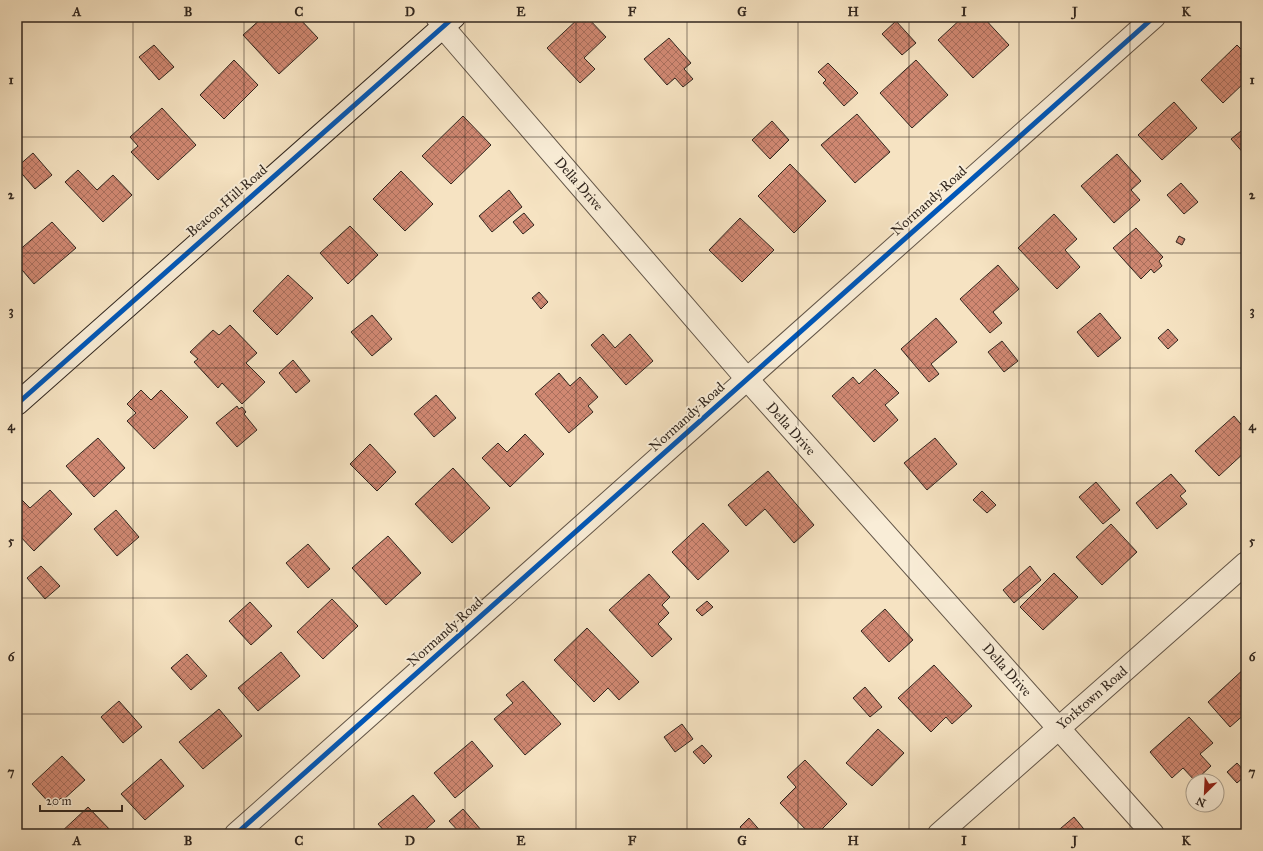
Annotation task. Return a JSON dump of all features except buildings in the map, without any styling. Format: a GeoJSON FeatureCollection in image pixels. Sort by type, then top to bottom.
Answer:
{"type":"FeatureCollection","features":[{"type":"Feature","properties":{"kind":"street","name":"Normandy Road"},"geometry":{"type":"LineString","coordinates":[[236,834],[1154,17]]}},
{"type":"Feature","properties":{"kind":"street","name":"Della Drive"},"geometry":{"type":"LineString","coordinates":[[445,20],[747,380],[1153,834]]}},
{"type":"Feature","properties":{"kind":"street","name":"Beacon Hill Road"},"geometry":{"type":"LineString","coordinates":[[17,404],[445,20]]}},
{"type":"Feature","properties":{"kind":"street","name":"Yorktown Road"},"geometry":{"type":"LineString","coordinates":[[939,834],[1246,563]]}},
{"type":"Feature","properties":{"kind":"cycle path"},"geometry":{"type":"LineString","coordinates":[[17,404],[454,17]]}},
{"type":"Feature","properties":{"kind":"cycle path"},"geometry":{"type":"LineString","coordinates":[[236,834],[1154,17]]}}]}
